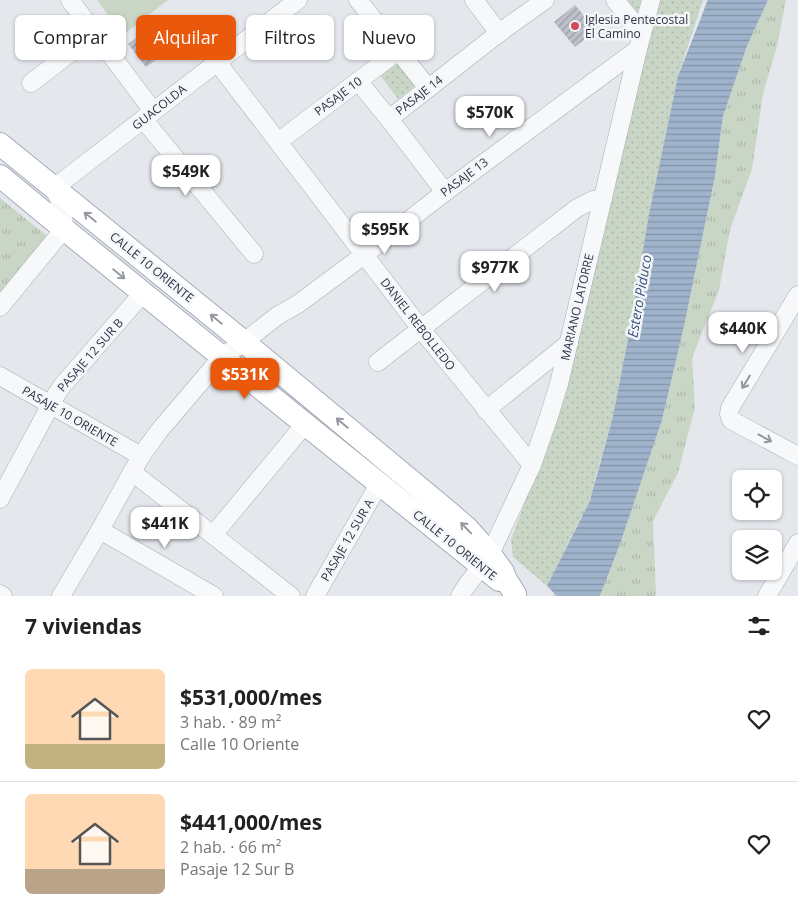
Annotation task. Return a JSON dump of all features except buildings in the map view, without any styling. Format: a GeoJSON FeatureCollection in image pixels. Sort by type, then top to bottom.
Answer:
{"type":"FeatureCollection","features":[{"type":"Feature","properties":{"kind":"main road","name":"CALLE 10 ORIENTE"},"geometry":{"type":"LineString","coordinates":[[0,144],[438,502],[467,528],[486,560]]}},
{"type":"Feature","properties":{"kind":"main road","name":"CALLE 10 ORIENTE"},"geometry":{"type":"LineString","coordinates":[[0,176],[380,484],[503,572],[516,595]]}},
{"type":"Feature","properties":{"kind":"street"},"geometry":{"type":"LineString","coordinates":[[70,0],[82,15]]}},
{"type":"Feature","properties":{"kind":"street","name":"GUACOLDA"},"geometry":{"type":"LineString","coordinates":[[54,188],[298,0]]}},
{"type":"Feature","properties":{"kind":"street"},"geometry":{"type":"LineString","coordinates":[[358,0],[370,15]]}},
{"type":"Feature","properties":{"kind":"street"},"geometry":{"type":"LineString","coordinates":[[474,0],[499,32]]}},
{"type":"Feature","properties":{"kind":"street","name":"PASAJE 14"},"geometry":{"type":"LineString","coordinates":[[389,119],[499,32],[545,0]]}},
{"type":"Feature","properties":{"kind":"street"},"geometry":{"type":"LineString","coordinates":[[615,0],[640,41]]}},
{"type":"Feature","properties":{"kind":"street","name":"MARIANO LATORRE"},"geometry":{"type":"LineString","coordinates":[[460,596],[486,560],[532,465],[549,416],[559,384],[651,0]]}},
{"type":"Feature","properties":{"kind":"street","name":"PASAJE 13"},"geometry":{"type":"LineString","coordinates":[[61,596],[141,456],[159,431],[222,357],[364,255],[640,41]]}},
{"type":"Feature","properties":{"kind":"street"},"geometry":{"type":"LineString","coordinates":[[31,83],[61,60]]}},
{"type":"Feature","properties":{"kind":"street"},"geometry":{"type":"LineString","coordinates":[[113,60],[148,115],[254,254]]}},
{"type":"Feature","properties":{"kind":"street","name":"PASAJE 10"},"geometry":{"type":"LineString","coordinates":[[278,142],[386,60]]}},
{"type":"Feature","properties":{"kind":"street"},"geometry":{"type":"LineString","coordinates":[[405,60],[428,88]]}},
{"type":"Feature","properties":{"kind":"street","name":"DANIEL REBOLLEDO"},"geometry":{"type":"LineString","coordinates":[[217,62],[421,329],[532,465]]}},
{"type":"Feature","properties":{"kind":"street"},"geometry":{"type":"LineString","coordinates":[[358,80],[445,192]]}},
{"type":"Feature","properties":{"kind":"street"},"geometry":{"type":"LineString","coordinates":[[0,307],[64,229],[61,200],[54,188]]}},
{"type":"Feature","properties":{"kind":"street"},"geometry":{"type":"LineString","coordinates":[[378,362],[578,208],[593,200],[602,199]]}},
{"type":"Feature","properties":{"kind":"street","name":"PASAJE 12 SUR B"},"geometry":{"type":"LineString","coordinates":[[0,499],[62,386],[143,293]]}},
{"type":"Feature","properties":{"kind":"street"},"geometry":{"type":"LineString","coordinates":[[798,295],[730,408],[729,414],[731,420],[798,456]]}},
{"type":"Feature","properties":{"kind":"street"},"geometry":{"type":"LineString","coordinates":[[486,410],[569,343]]}},
{"type":"Feature","properties":{"kind":"street","name":"PASAJE 10 ORIENTE"},"geometry":{"type":"LineString","coordinates":[[0,376],[141,456]]}},
{"type":"Feature","properties":{"kind":"street"},"geometry":{"type":"LineString","coordinates":[[213,535],[305,424]]}},
{"type":"Feature","properties":{"kind":"street"},"geometry":{"type":"LineString","coordinates":[[132,472],[291,596]]}},
{"type":"Feature","properties":{"kind":"street","name":"PASAJE 12 SUR A"},"geometry":{"type":"LineString","coordinates":[[315,596],[380,484]]}},
{"type":"Feature","properties":{"kind":"street"},"geometry":{"type":"LineString","coordinates":[[100,530],[214,596]]}},
{"type":"Feature","properties":{"kind":"street"},"geometry":{"type":"LineString","coordinates":[[767,596],[798,543]]}},
{"type":"Feature","properties":{"kind":"green space"},"geometry":{"type":"Polygon","coordinates":[[[97,0],[168,0],[149,15],[136,15],[136,25],[126,33],[126,15],[108,15],[97,0]]]}},
{"type":"Feature","properties":{"kind":"green space"},"geometry":{"type":"Polygon","coordinates":[[[622,0],[642,0],[635,19],[622,0]]]}},
{"type":"Feature","properties":{"kind":"green space"},"geometry":{"type":"Polygon","coordinates":[[[660,0],[703,0],[678,76],[648,219],[641,268],[676,102],[706,2],[707,0],[746,0],[632,507],[612,564],[598,596],[553,596],[583,514],[547,586],[513,557],[511,539],[541,459],[660,0]],[[627,345],[613,416],[594,483],[607,450],[627,345]]]}},
{"type":"Feature","properties":{"kind":"green space"},"geometry":{"type":"Polygon","coordinates":[[[768,0],[786,0],[777,46],[763,94],[752,169],[730,230],[719,290],[692,358],[695,407],[678,473],[653,521],[656,594],[654,596],[600,596],[620,544],[662,420],[684,326],[715,176],[723,116],[747,46],[768,0]]]}},
{"type":"Feature","properties":{"kind":"green space"},"geometry":{"type":"Polygon","coordinates":[[[399,60],[404,60],[420,82],[398,99],[380,75],[399,60]]]}},
{"type":"Feature","properties":{"kind":"green space"},"geometry":{"type":"Polygon","coordinates":[[[0,198],[47,236],[0,298],[0,198]]]}},
{"type":"Feature","properties":{"kind":"water","name":"Estero Piduco"},"geometry":{"type":"Polygon","coordinates":[[[708,0],[768,0],[747,46],[723,116],[715,176],[684,326],[662,420],[620,544],[600,596],[557,596],[547,586],[590,501],[613,416],[633,314],[648,219],[678,76],[708,0]]]}},
{"type":"Feature","properties":{"kind":"place","name":"Iglesia Pentecostal El Camino"},"geometry":{"type":"Point","coordinates":[575,26]}}]}
